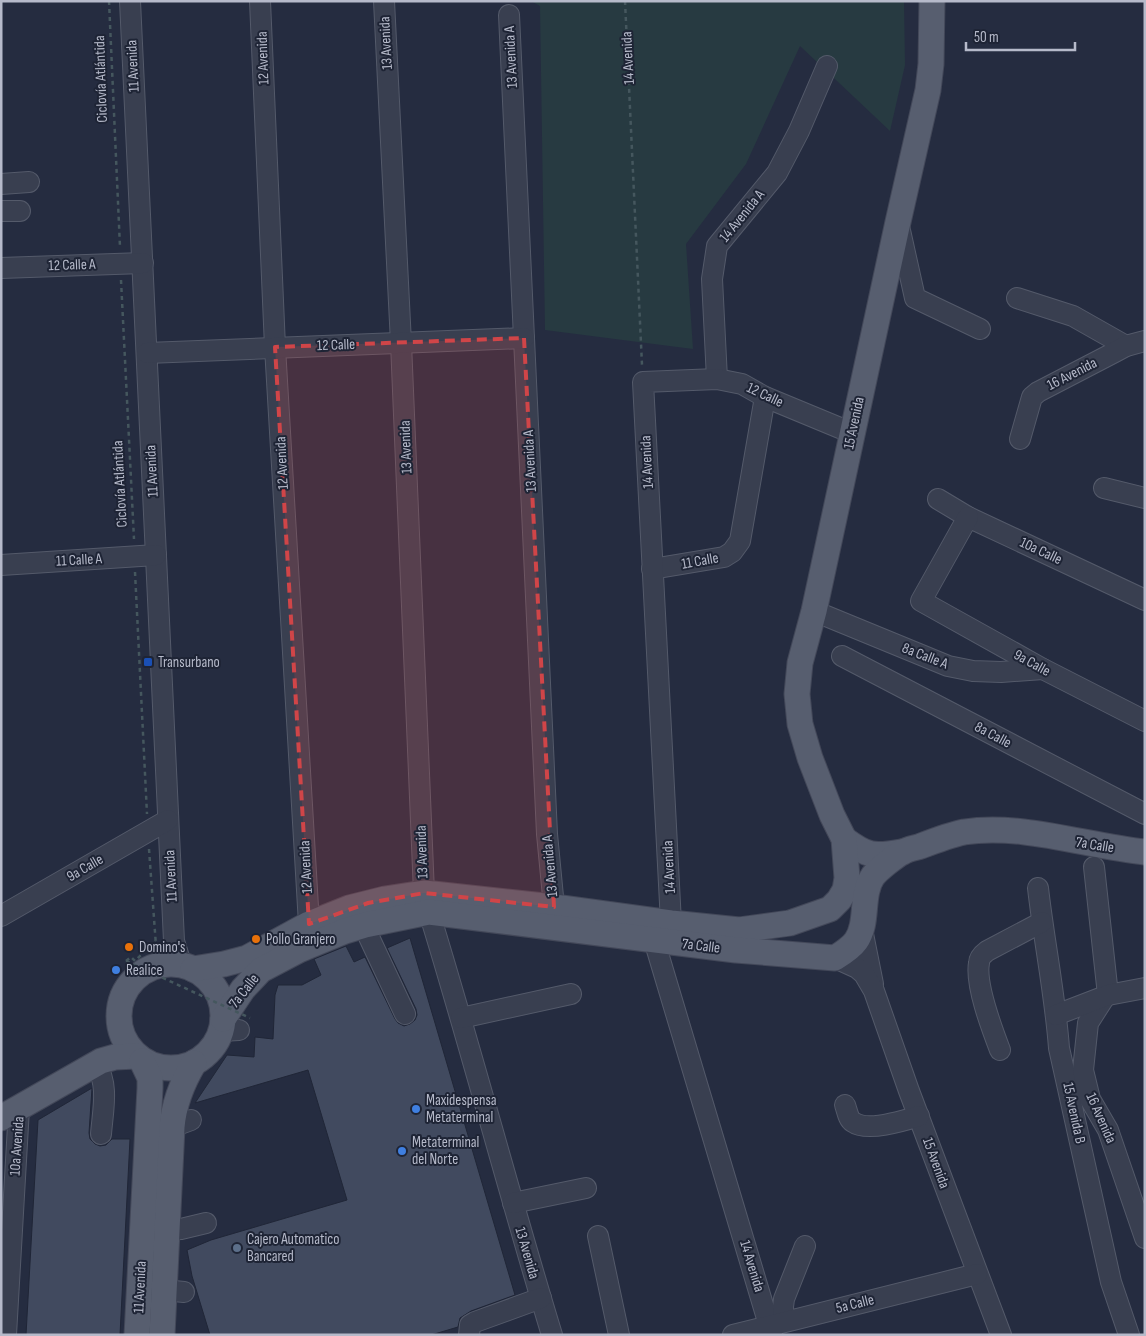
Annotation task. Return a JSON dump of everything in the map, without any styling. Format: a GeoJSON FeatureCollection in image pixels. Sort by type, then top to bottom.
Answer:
{"type":"FeatureCollection","features":[{"type":"Feature","properties":{"kind":"main road","name":"15 Avenida"},"geometry":{"type":"LineString","coordinates":[[844,839],[810,758],[800,724],[797,694],[800,663],[814,611],[928,90],[931,64],[932,1]]}},
{"type":"Feature","properties":{"kind":"main road","name":"7a Calle"},"geometry":{"type":"LineString","coordinates":[[121,1033],[118,1008],[122,995],[138,975],[169,956],[224,964],[247,958],[309,924],[368,903],[554,907],[759,953],[849,945],[874,875],[901,852],[963,832],[991,830],[1022,832],[1092,845],[1145,852]]}},
{"type":"Feature","properties":{"kind":"main road","name":"7a Calle"},"geometry":{"type":"LineString","coordinates":[[194,1063],[207,1054],[234,1024],[261,970],[299,950],[345,931],[426,903],[662,932],[739,930],[790,923],[830,909],[839,900],[845,890],[847,878],[844,839]]}},
{"type":"Feature","properties":{"kind":"main road"},"geometry":{"type":"LineString","coordinates":[[844,839],[861,851],[881,856],[901,852]]}},
{"type":"Feature","properties":{"kind":"main road"},"geometry":{"type":"LineString","coordinates":[[819,913],[834,917],[844,923],[849,933],[849,945]]}},
{"type":"Feature","properties":{"kind":"main road"},"geometry":{"type":"LineString","coordinates":[[169,956],[206,977],[216,989],[222,1004],[234,1024]]}},
{"type":"Feature","properties":{"kind":"main road"},"geometry":{"type":"LineString","coordinates":[[10,1113],[98,1062],[112,1049],[121,1033]]}},
{"type":"Feature","properties":{"kind":"main road","name":"11 Avenida"},"geometry":{"type":"LineString","coordinates":[[121,1033],[127,1046],[139,1058],[150,1078],[137,1335]]}},
{"type":"Feature","properties":{"kind":"main road"},"geometry":{"type":"LineString","coordinates":[[98,1062],[115,1057],[139,1058],[159,1067],[176,1068],[194,1063]]}},
{"type":"Feature","properties":{"kind":"main road","name":"11 Avenida"},"geometry":{"type":"LineString","coordinates":[[162,1335],[174,1291],[167,1230],[181,1123],[174,1110],[178,1096],[194,1063]]}},
{"type":"Feature","properties":{"kind":"street","name":"11 Avenida"},"geometry":{"type":"LineString","coordinates":[[130,1],[168,820],[169,956]]}},
{"type":"Feature","properties":{"kind":"street","name":"12 Avenida"},"geometry":{"type":"LineString","coordinates":[[260,1],[275,347],[309,924]]}},
{"type":"Feature","properties":{"kind":"street","name":"13 Avenida"},"geometry":{"type":"LineString","coordinates":[[384,1],[402,343],[426,903],[462,1018],[512,1203],[552,1335]]}},
{"type":"Feature","properties":{"kind":"street","name":"13 Avenida A"},"geometry":{"type":"LineString","coordinates":[[508,15],[547,834],[554,907]]}},
{"type":"Feature","properties":{"kind":"street","name":"14 Avenida A"},"geometry":{"type":"LineString","coordinates":[[717,380],[712,279],[717,246],[777,174],[826,66]]}},
{"type":"Feature","properties":{"kind":"street"},"geometry":{"type":"LineString","coordinates":[[1,184],[29,182]]}},
{"type":"Feature","properties":{"kind":"street"},"geometry":{"type":"LineString","coordinates":[[898,222],[915,298],[980,329]]}},
{"type":"Feature","properties":{"kind":"street","name":"12 Calle A"},"geometry":{"type":"LineString","coordinates":[[1,268],[142,263]]}},
{"type":"Feature","properties":{"kind":"street"},"geometry":{"type":"LineString","coordinates":[[1017,298],[1073,316],[1135,344]]}},
{"type":"Feature","properties":{"kind":"street","name":"12 Calle"},"geometry":{"type":"LineString","coordinates":[[147,353],[524,338]]}},
{"type":"Feature","properties":{"kind":"street","name":"16 Avenida"},"geometry":{"type":"LineString","coordinates":[[1020,439],[1032,397],[1038,392],[1135,344]]}},
{"type":"Feature","properties":{"kind":"street","name":"12 Calle"},"geometry":{"type":"LineString","coordinates":[[643,382],[717,380],[742,384],[765,397],[852,433]]}},
{"type":"Feature","properties":{"kind":"street","name":"14 Avenida"},"geometry":{"type":"LineString","coordinates":[[643,382],[652,569],[662,932],[775,1327]]}},
{"type":"Feature","properties":{"kind":"street","name":"11 Calle"},"geometry":{"type":"LineString","coordinates":[[652,569],[715,560],[732,552],[740,541],[765,397]]}},
{"type":"Feature","properties":{"kind":"street"},"geometry":{"type":"LineString","coordinates":[[1104,488],[1145,498]]}},
{"type":"Feature","properties":{"kind":"street","name":"10a Calle"},"geometry":{"type":"LineString","coordinates":[[938,499],[968,516],[1145,600]]}},
{"type":"Feature","properties":{"kind":"street","name":"9a Calle"},"geometry":{"type":"LineString","coordinates":[[968,516],[921,601],[1043,669],[1145,721]]}},
{"type":"Feature","properties":{"kind":"street","name":"11 Calle A"},"geometry":{"type":"LineString","coordinates":[[1,564],[156,555]]}},
{"type":"Feature","properties":{"kind":"street","name":"8a Calle A"},"geometry":{"type":"LineString","coordinates":[[814,611],[948,666],[973,671],[1001,672],[1043,669]]}},
{"type":"Feature","properties":{"kind":"street","name":"8a Calle"},"geometry":{"type":"LineString","coordinates":[[842,656],[1145,814]]}},
{"type":"Feature","properties":{"kind":"street","name":"9a Calle"},"geometry":{"type":"LineString","coordinates":[[1,916],[168,820]]}},
{"type":"Feature","properties":{"kind":"street"},"geometry":{"type":"LineString","coordinates":[[1094,867],[1106,997]]}},
{"type":"Feature","properties":{"kind":"street","name":"15 Avenida B"},"geometry":{"type":"LineString","coordinates":[[1038,888],[1059,1048],[1111,1282],[1129,1335]]}},
{"type":"Feature","properties":{"kind":"street"},"geometry":{"type":"LineString","coordinates":[[1000,1050],[986,1010],[979,975],[979,962],[982,955],[987,951],[1042,922]]}},
{"type":"Feature","properties":{"kind":"street"},"geometry":{"type":"LineString","coordinates":[[365,925],[405,1014]]}},
{"type":"Feature","properties":{"kind":"street","name":"15 Avenida"},"geometry":{"type":"LineString","coordinates":[[849,945],[857,968],[864,974],[874,991]]}},
{"type":"Feature","properties":{"kind":"street","name":"15 Avenida"},"geometry":{"type":"LineString","coordinates":[[849,945],[874,991],[918,1116],[1001,1335]]}},
{"type":"Feature","properties":{"kind":"street"},"geometry":{"type":"LineString","coordinates":[[1056,1015],[1106,997],[1145,988]]}},
{"type":"Feature","properties":{"kind":"street"},"geometry":{"type":"LineString","coordinates":[[462,1018],[571,994]]}},
{"type":"Feature","properties":{"kind":"street","name":"16 Avenida"},"geometry":{"type":"LineString","coordinates":[[1106,997],[1088,1023],[1083,1070],[1090,1099],[1108,1130],[1145,1238]]}},
{"type":"Feature","properties":{"kind":"street"},"geometry":{"type":"LineString","coordinates":[[98,1062],[105,1084],[101,1134]]}},
{"type":"Feature","properties":{"kind":"street"},"geometry":{"type":"LineString","coordinates":[[845,1105],[851,1120],[855,1124],[884,1125],[918,1116]]}},
{"type":"Feature","properties":{"kind":"street","name":"10a Avenida"},"geometry":{"type":"LineString","coordinates":[[6,1335],[10,1113]]}},
{"type":"Feature","properties":{"kind":"street"},"geometry":{"type":"LineString","coordinates":[[512,1203],[586,1188]]}},
{"type":"Feature","properties":{"kind":"street"},"geometry":{"type":"LineString","coordinates":[[167,1230],[206,1223]]}},
{"type":"Feature","properties":{"kind":"street"},"geometry":{"type":"LineString","coordinates":[[598,1236],[619,1335]]}},
{"type":"Feature","properties":{"kind":"street"},"geometry":{"type":"LineString","coordinates":[[775,1327],[805,1246]]}},
{"type":"Feature","properties":{"kind":"street","name":"5a Calle"},"geometry":{"type":"LineString","coordinates":[[732,1335],[775,1327],[977,1274]]}},
{"type":"Feature","properties":{"kind":"street"},"geometry":{"type":"LineString","coordinates":[[470,1335],[470,1324],[540,1298]]}},
{"type":"Feature","properties":{"kind":"path","name":"Ciclovía Atlántida"},"geometry":{"type":"LineString","coordinates":[[109,1],[148,832],[169,956]]}},
{"type":"Feature","properties":{"kind":"path","name":"14 Avenida"},"geometry":{"type":"LineString","coordinates":[[625,1],[643,382]]}},
{"type":"Feature","properties":{"kind":"path"},"geometry":{"type":"LineString","coordinates":[[169,956],[135,961],[131,957],[126,961],[234,1024]]}},
{"type":"Feature","properties":{"kind":"highlighted area"},"geometry":{"type":"Polygon","coordinates":[[[524,338],[554,907],[424,893],[368,903],[309,924],[275,347],[524,338]]]}},
{"type":"Feature","properties":{"kind":"shaded area"},"geometry":{"type":"Polygon","coordinates":[[[531,1],[904,1],[905,65],[890,131],[800,46],[746,164],[686,244],[693,349],[545,330],[540,6],[531,1]]]}},
{"type":"Feature","properties":{"kind":"building","name":"Metaterminal del Norte"},"geometry":{"type":"Polygon","coordinates":[[[410,938],[515,1295],[471,1311],[460,1318],[458,1327],[431,1335],[210,1335],[192,1276],[187,1250],[211,1240],[347,1200],[308,1070],[195,1103],[227,1055],[254,1057],[255,1037],[273,1039],[275,995],[278,985],[302,985],[321,975],[314,959],[346,946],[354,962],[365,957],[398,1023],[404,1026],[410,1024],[417,1015],[416,1009],[387,948],[410,938]]]}},
{"type":"Feature","properties":{"kind":"building"},"geometry":{"type":"Polygon","coordinates":[[[92,1088],[90,1139],[100,1146],[106,1145],[112,1139],[130,1139],[120,1335],[26,1335],[38,1120],[92,1088]]]}},
{"type":"Feature","properties":{"kind":"place","name":"Transurbano"},"geometry":{"type":"Point","coordinates":[148,662]}},
{"type":"Feature","properties":{"kind":"place","name":"Pollo Granjero"},"geometry":{"type":"Point","coordinates":[256,939]}},
{"type":"Feature","properties":{"kind":"place","name":"Domino's"},"geometry":{"type":"Point","coordinates":[129,947]}},
{"type":"Feature","properties":{"kind":"place","name":"Realice"},"geometry":{"type":"Point","coordinates":[116,970]}},
{"type":"Feature","properties":{"kind":"place","name":"Maxidespensa Metaterminal"},"geometry":{"type":"Point","coordinates":[416,1109]}},
{"type":"Feature","properties":{"kind":"place","name":"Metaterminal del Norte"},"geometry":{"type":"Point","coordinates":[402,1151]}},
{"type":"Feature","properties":{"kind":"place","name":"Cajero Automatico Bancared"},"geometry":{"type":"Point","coordinates":[237,1248]}}]}
